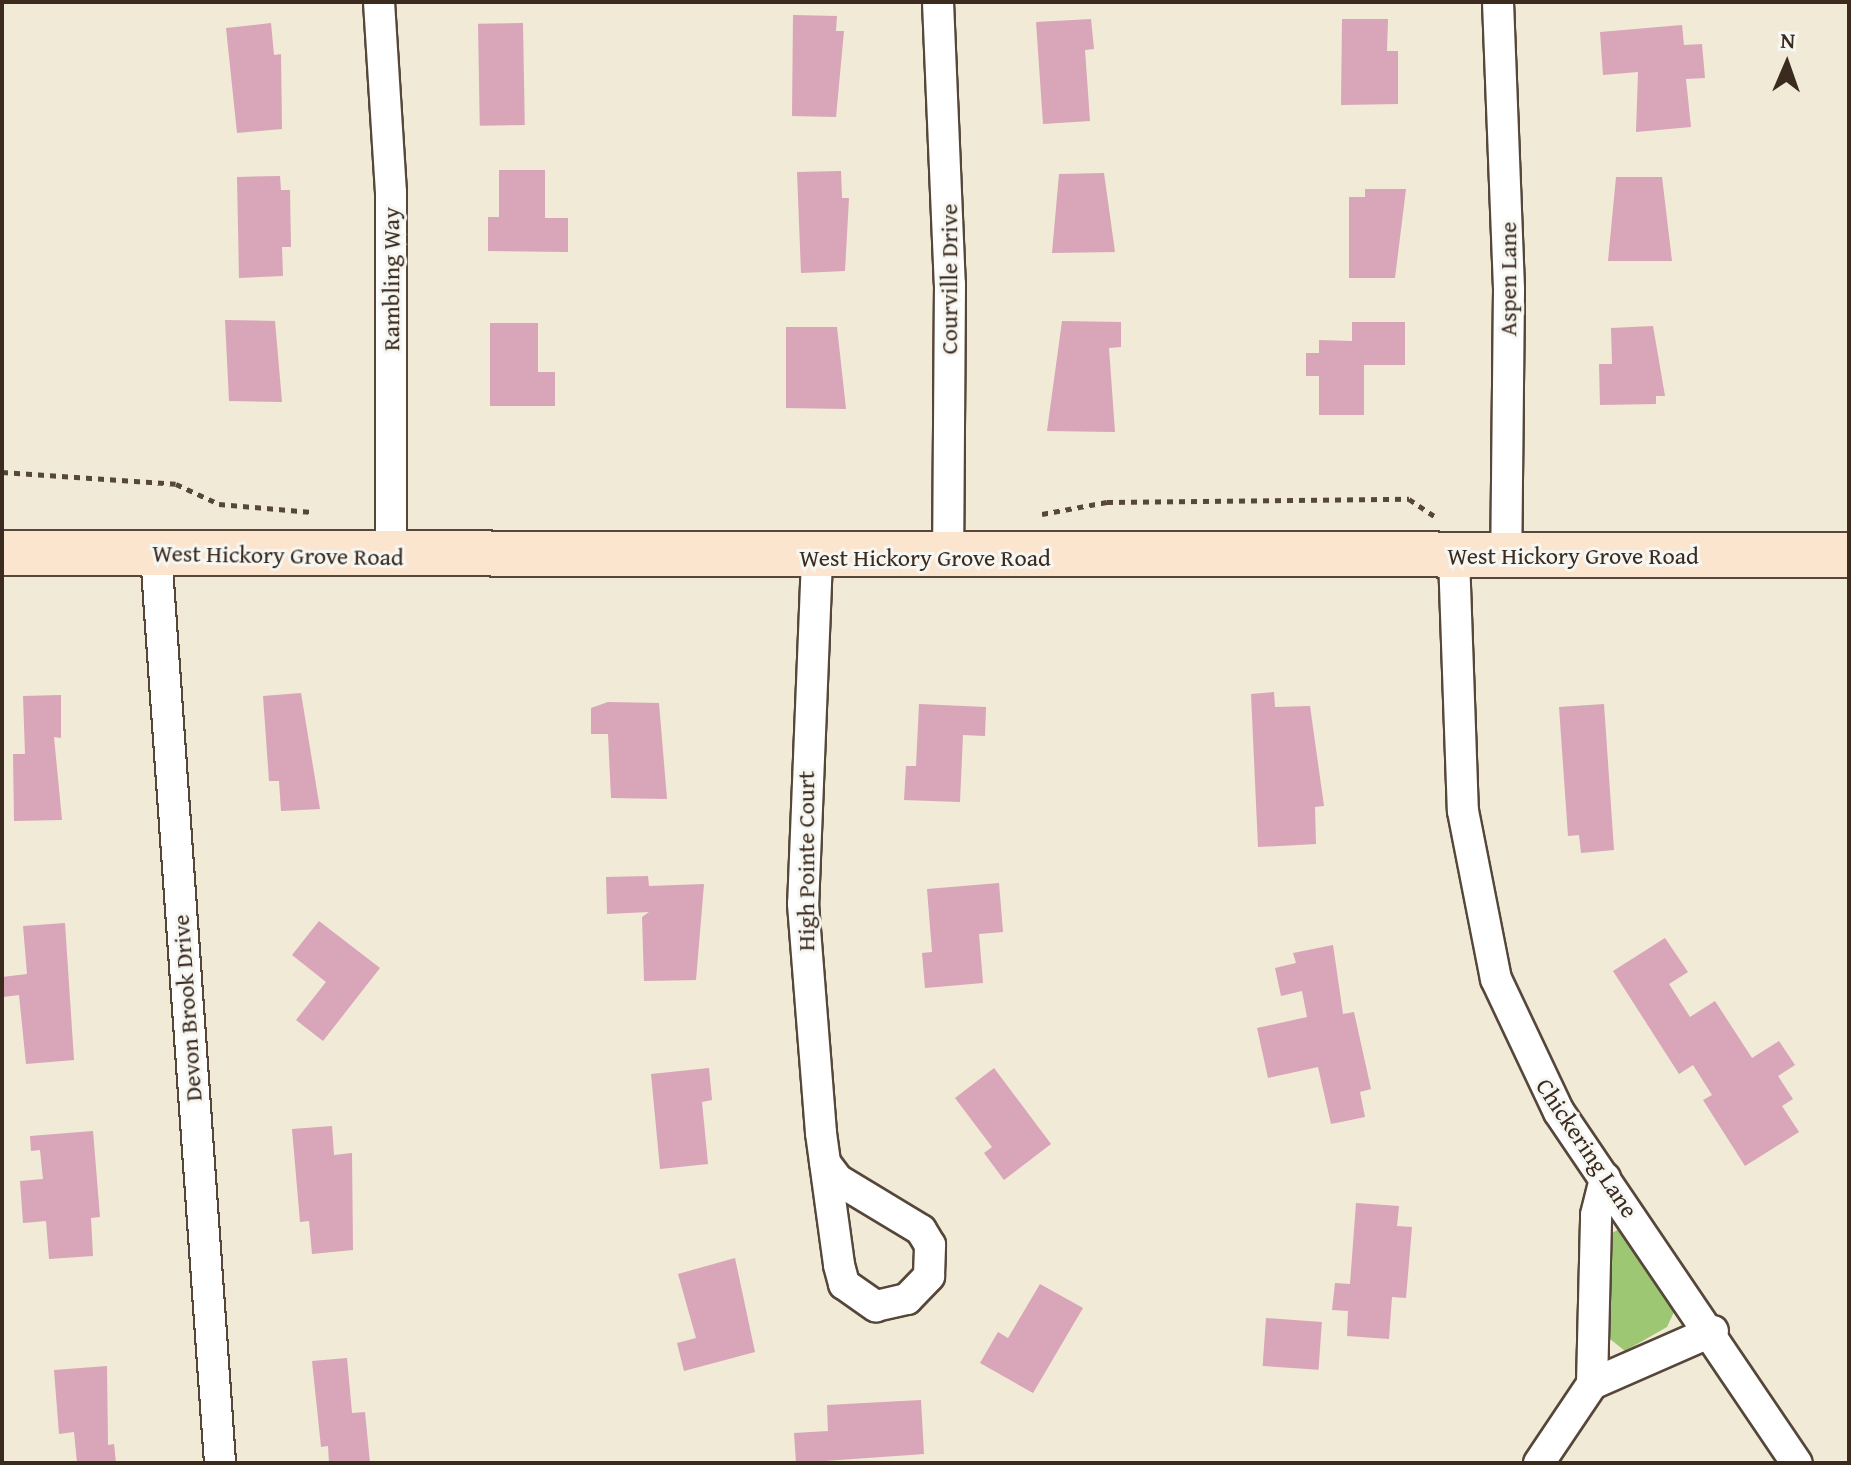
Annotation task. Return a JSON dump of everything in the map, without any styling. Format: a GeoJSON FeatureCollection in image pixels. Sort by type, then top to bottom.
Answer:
{"type":"FeatureCollection","features":[{"type":"Feature","properties":{"kind":"street","name":"Rambling Way"},"geometry":{"type":"LineString","coordinates":[[379,2],[391,192],[391,556]]}},
{"type":"Feature","properties":{"kind":"street","name":"Courville Drive"},"geometry":{"type":"LineString","coordinates":[[938,2],[950,254],[948,557]]}},
{"type":"Feature","properties":{"kind":"street","name":"Aspen Lane"},"geometry":{"type":"LineString","coordinates":[[1498,2],[1508,245],[1506,556]]}},
{"type":"Feature","properties":{"kind":"street","name":"West Hickory Grove Road"},"geometry":{"type":"LineString","coordinates":[[2,553],[817,559],[948,557],[1448,537],[1506,556],[1849,555]]}},
{"type":"Feature","properties":{"kind":"street","name":"Chickering Lane"},"geometry":{"type":"LineString","coordinates":[[1448,537],[1463,811],[1485,942],[1528,1055],[1605,1178],[1713,1331],[1797,1463]]}},
{"type":"Feature","properties":{"kind":"street","name":"Devon Brook Drive"},"geometry":{"type":"LineString","coordinates":[[156,554],[220,1463]]}},
{"type":"Feature","properties":{"kind":"street","name":"High Pointe Court"},"geometry":{"type":"LineString","coordinates":[[817,559],[803,904],[825,1163],[844,1284],[876,1306],[907,1299],[931,1268],[921,1230],[838,1180],[825,1163]]}},
{"type":"Feature","properties":{"kind":"street"},"geometry":{"type":"LineString","coordinates":[[1592,1384],[1596,1215],[1605,1178]]}},
{"type":"Feature","properties":{"kind":"street"},"geometry":{"type":"LineString","coordinates":[[1539,1463],[1592,1384],[1713,1331]]}},
{"type":"Feature","properties":{"kind":"path"},"geometry":{"type":"LineString","coordinates":[[2,472],[176,484],[234,508],[327,513]]}},
{"type":"Feature","properties":{"kind":"path"},"geometry":{"type":"LineString","coordinates":[[1031,515],[1107,502],[1409,499],[1448,537]]}},
{"type":"Feature","properties":{"kind":"green space"},"geometry":{"type":"Polygon","coordinates":[[[1621,1228],[1674,1312],[1667,1327],[1625,1351],[1610,1339],[1612,1233],[1621,1228]]]}},
{"type":"Feature","properties":{"kind":"building"},"geometry":{"type":"Polygon","coordinates":[[[793,15],[837,16],[836,31],[844,31],[836,117],[792,116],[793,15]]]}},
{"type":"Feature","properties":{"kind":"building"},"geometry":{"type":"Polygon","coordinates":[[[1091,19],[1094,49],[1085,50],[1090,121],[1043,124],[1036,22],[1091,19]]]}},
{"type":"Feature","properties":{"kind":"building"},"geometry":{"type":"Polygon","coordinates":[[[1342,19],[1388,19],[1387,51],[1398,51],[1398,104],[1341,105],[1342,19]]]}},
{"type":"Feature","properties":{"kind":"building"},"geometry":{"type":"Polygon","coordinates":[[[271,23],[274,55],[281,54],[282,129],[237,133],[226,28],[271,23]]]}},
{"type":"Feature","properties":{"kind":"building"},"geometry":{"type":"Polygon","coordinates":[[[523,23],[525,125],[480,126],[478,24],[523,23]]]}},
{"type":"Feature","properties":{"kind":"building"},"geometry":{"type":"Polygon","coordinates":[[[1682,25],[1684,45],[1702,44],[1705,78],[1686,79],[1691,127],[1636,132],[1638,72],[1603,75],[1600,32],[1682,25]]]}},
{"type":"Feature","properties":{"kind":"building"},"geometry":{"type":"Polygon","coordinates":[[[499,170],[545,170],[545,218],[568,218],[568,252],[488,251],[488,217],[499,217],[499,170]]]}},
{"type":"Feature","properties":{"kind":"building"},"geometry":{"type":"Polygon","coordinates":[[[841,171],[842,198],[849,198],[845,271],[801,273],[797,172],[841,171]]]}},
{"type":"Feature","properties":{"kind":"building"},"geometry":{"type":"Polygon","coordinates":[[[1104,173],[1115,252],[1052,253],[1059,174],[1104,173]]]}},
{"type":"Feature","properties":{"kind":"building"},"geometry":{"type":"Polygon","coordinates":[[[280,176],[281,190],[290,190],[291,247],[282,247],[283,276],[239,278],[237,177],[280,176]]]}},
{"type":"Feature","properties":{"kind":"building"},"geometry":{"type":"Polygon","coordinates":[[[1616,177],[1662,177],[1672,261],[1608,261],[1616,177]]]}},
{"type":"Feature","properties":{"kind":"building"},"geometry":{"type":"Polygon","coordinates":[[[1365,189],[1406,189],[1395,278],[1349,278],[1349,197],[1365,197],[1365,189]]]}},
{"type":"Feature","properties":{"kind":"building"},"geometry":{"type":"Polygon","coordinates":[[[225,320],[275,321],[282,402],[229,401],[225,320]]]}},
{"type":"Feature","properties":{"kind":"building"},"geometry":{"type":"Polygon","coordinates":[[[1062,321],[1121,322],[1121,347],[1109,348],[1115,432],[1047,431],[1062,321]]]}},
{"type":"Feature","properties":{"kind":"building"},"geometry":{"type":"Polygon","coordinates":[[[1352,322],[1405,322],[1405,365],[1364,365],[1364,415],[1319,415],[1319,376],[1306,376],[1306,353],[1319,353],[1319,340],[1352,341],[1352,322]]]}},
{"type":"Feature","properties":{"kind":"building"},"geometry":{"type":"Polygon","coordinates":[[[490,323],[538,323],[538,372],[555,372],[555,406],[490,406],[490,323]]]}},
{"type":"Feature","properties":{"kind":"building"},"geometry":{"type":"Polygon","coordinates":[[[1653,326],[1665,396],[1656,396],[1656,404],[1600,405],[1599,364],[1612,364],[1611,328],[1653,326]]]}},
{"type":"Feature","properties":{"kind":"building"},"geometry":{"type":"Polygon","coordinates":[[[786,327],[837,327],[846,409],[786,408],[786,327]]]}},
{"type":"Feature","properties":{"kind":"building"},"geometry":{"type":"Polygon","coordinates":[[[1274,692],[1275,707],[1310,706],[1324,806],[1315,807],[1316,844],[1258,847],[1251,694],[1274,692]]]}},
{"type":"Feature","properties":{"kind":"building"},"geometry":{"type":"Polygon","coordinates":[[[301,693],[320,809],[281,811],[279,781],[269,781],[263,696],[301,693]]]}},
{"type":"Feature","properties":{"kind":"building"},"geometry":{"type":"Polygon","coordinates":[[[61,695],[61,738],[54,737],[62,820],[14,821],[13,754],[25,754],[23,696],[61,695]]]}},
{"type":"Feature","properties":{"kind":"building"},"geometry":{"type":"Polygon","coordinates":[[[608,702],[659,703],[667,799],[611,798],[608,734],[591,734],[591,708],[608,702]]]}},
{"type":"Feature","properties":{"kind":"building"},"geometry":{"type":"Polygon","coordinates":[[[919,704],[986,707],[985,736],[963,735],[960,802],[904,800],[906,766],[916,766],[919,704]]]}},
{"type":"Feature","properties":{"kind":"building"},"geometry":{"type":"Polygon","coordinates":[[[1604,704],[1614,850],[1581,853],[1579,835],[1568,836],[1559,707],[1604,704]]]}},
{"type":"Feature","properties":{"kind":"building"},"geometry":{"type":"Polygon","coordinates":[[[648,876],[649,886],[704,884],[696,980],[644,981],[642,917],[649,912],[607,914],[606,877],[648,876]]]}},
{"type":"Feature","properties":{"kind":"building"},"geometry":{"type":"Polygon","coordinates":[[[999,883],[1003,932],[979,934],[983,983],[925,988],[922,953],[932,952],[927,889],[999,883]]]}},
{"type":"Feature","properties":{"kind":"building"},"geometry":{"type":"Polygon","coordinates":[[[319,921],[380,968],[323,1041],[296,1020],[326,982],[292,955],[319,921]]]}},
{"type":"Feature","properties":{"kind":"building"},"geometry":{"type":"Polygon","coordinates":[[[65,923],[74,1060],[26,1064],[19,995],[3,997],[2,977],[27,974],[23,926],[65,923]]]}},
{"type":"Feature","properties":{"kind":"building"},"geometry":{"type":"Polygon","coordinates":[[[1665,938],[1688,972],[1669,984],[1690,1017],[1715,1001],[1752,1058],[1779,1041],[1795,1065],[1778,1076],[1793,1099],[1782,1106],[1799,1132],[1745,1166],[1703,1100],[1712,1095],[1693,1065],[1679,1074],[1613,971],[1665,938]]]}},
{"type":"Feature","properties":{"kind":"building"},"geometry":{"type":"Polygon","coordinates":[[[1333,945],[1343,1014],[1354,1012],[1371,1089],[1360,1092],[1365,1117],[1331,1124],[1318,1067],[1268,1078],[1257,1028],[1307,1017],[1302,991],[1281,996],[1275,968],[1296,963],[1293,953],[1333,945]]]}},
{"type":"Feature","properties":{"kind":"building"},"geometry":{"type":"Polygon","coordinates":[[[709,1068],[712,1100],[702,1102],[708,1164],[660,1169],[651,1074],[709,1068]]]}},
{"type":"Feature","properties":{"kind":"building"},"geometry":{"type":"Polygon","coordinates":[[[994,1068],[1051,1144],[1004,1180],[984,1153],[992,1147],[955,1098],[994,1068]]]}},
{"type":"Feature","properties":{"kind":"building"},"geometry":{"type":"Polygon","coordinates":[[[332,1126],[334,1155],[352,1153],[353,1250],[312,1254],[309,1221],[300,1222],[292,1129],[332,1126]]]}},
{"type":"Feature","properties":{"kind":"building"},"geometry":{"type":"Polygon","coordinates":[[[93,1131],[100,1217],[91,1218],[93,1256],[49,1259],[46,1221],[23,1223],[20,1181],[43,1179],[40,1150],[31,1151],[30,1136],[93,1131]]]}},
{"type":"Feature","properties":{"kind":"building"},"geometry":{"type":"Polygon","coordinates":[[[1356,1203],[1399,1206],[1397,1226],[1412,1227],[1406,1298],[1392,1297],[1389,1339],[1347,1336],[1348,1311],[1332,1310],[1335,1283],[1350,1284],[1356,1203]]]}},
{"type":"Feature","properties":{"kind":"building"},"geometry":{"type":"Polygon","coordinates":[[[735,1258],[755,1352],[684,1371],[677,1343],[696,1338],[678,1274],[735,1258]]]}},
{"type":"Feature","properties":{"kind":"building"},"geometry":{"type":"Polygon","coordinates":[[[1040,1284],[1083,1308],[1033,1393],[980,1363],[998,1332],[1008,1338],[1040,1284]]]}},
{"type":"Feature","properties":{"kind":"building"},"geometry":{"type":"Polygon","coordinates":[[[1266,1318],[1322,1322],[1319,1370],[1263,1366],[1266,1318]]]}},
{"type":"Feature","properties":{"kind":"building"},"geometry":{"type":"Polygon","coordinates":[[[347,1358],[352,1413],[365,1412],[370,1463],[329,1463],[328,1446],[321,1447],[312,1361],[347,1358]]]}},
{"type":"Feature","properties":{"kind":"building"},"geometry":{"type":"Polygon","coordinates":[[[107,1366],[108,1445],[114,1444],[116,1463],[77,1463],[74,1432],[59,1434],[54,1370],[107,1366]]]}},
{"type":"Feature","properties":{"kind":"building"},"geometry":{"type":"Polygon","coordinates":[[[921,1400],[924,1454],[796,1463],[794,1433],[828,1431],[827,1405],[921,1400]]]}}]}
